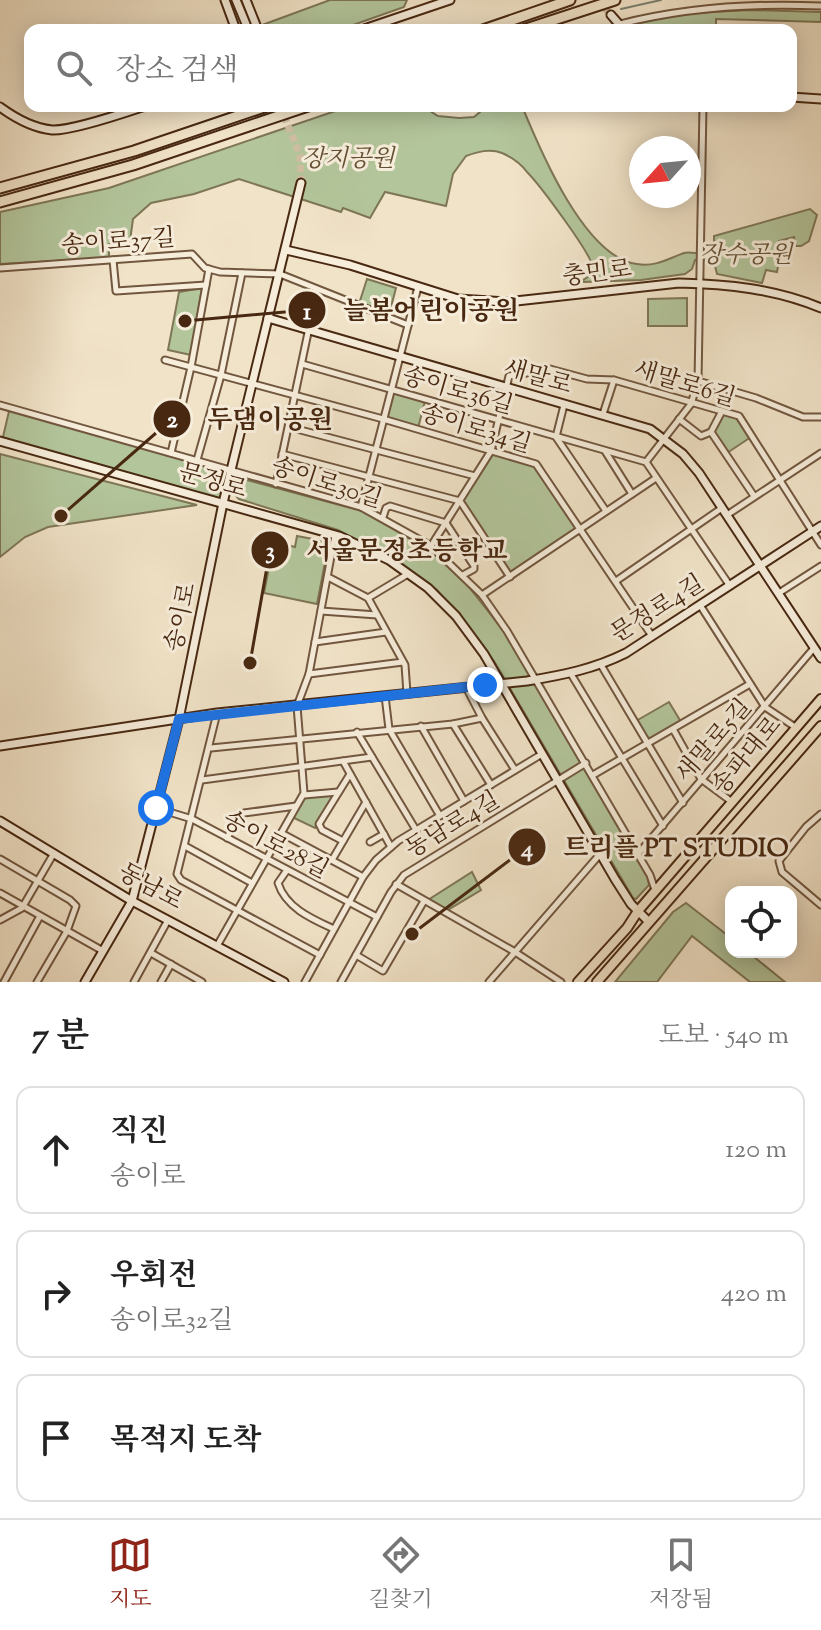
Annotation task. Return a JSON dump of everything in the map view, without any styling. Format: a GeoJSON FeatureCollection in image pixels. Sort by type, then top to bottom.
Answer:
{"type":"FeatureCollection","features":[{"type":"Feature","properties":{"kind":"highway"},"geometry":{"type":"LineString","coordinates":[[500,24],[570,0]]}},
{"type":"Feature","properties":{"kind":"highway"},"geometry":{"type":"LineString","coordinates":[[541,24],[615,0]]}},
{"type":"Feature","properties":{"kind":"highway"},"geometry":{"type":"LineString","coordinates":[[0,188],[92,164],[249,112]]}},
{"type":"Feature","properties":{"kind":"highway"},"geometry":{"type":"LineString","coordinates":[[0,202],[133,165],[290,112]]}},
{"type":"Feature","properties":{"kind":"main road","name":"송파대로"},"geometry":{"type":"LineString","coordinates":[[578,982],[821,699]]}},
{"type":"Feature","properties":{"kind":"main road","name":"송파대로"},"geometry":{"type":"LineString","coordinates":[[598,982],[821,726]]}},
{"type":"Feature","properties":{"kind":"street"},"geometry":{"type":"LineString","coordinates":[[225,0],[234,24]]}},
{"type":"Feature","properties":{"kind":"street"},"geometry":{"type":"LineString","coordinates":[[236,0],[246,24]]}},
{"type":"Feature","properties":{"kind":"street"},"geometry":{"type":"LineString","coordinates":[[246,0],[256,24]]}},
{"type":"Feature","properties":{"kind":"street"},"geometry":{"type":"LineString","coordinates":[[414,0],[417,9]]}},
{"type":"Feature","properties":{"kind":"street"},"geometry":{"type":"LineString","coordinates":[[377,24],[450,0]]}},
{"type":"Feature","properties":{"kind":"street"},"geometry":{"type":"LineString","coordinates":[[631,24],[660,14],[700,8],[755,4],[821,6]]}},
{"type":"Feature","properties":{"kind":"street"},"geometry":{"type":"LineString","coordinates":[[611,15],[619,24]]}},
{"type":"Feature","properties":{"kind":"street"},"geometry":{"type":"LineString","coordinates":[[797,97],[821,99]]}},
{"type":"Feature","properties":{"kind":"street"},"geometry":{"type":"LineString","coordinates":[[0,107],[18,120],[53,130],[126,112]]}},
{"type":"Feature","properties":{"kind":"street"},"geometry":{"type":"LineString","coordinates":[[703,112],[698,381],[691,403],[646,462],[730,586]]}},
{"type":"Feature","properties":{"kind":"street","name":"송이로"},"geometry":{"type":"LineString","coordinates":[[85,982],[132,901],[179,719],[223,503],[301,183]]}},
{"type":"Feature","properties":{"kind":"street","name":"충민로"},"geometry":{"type":"LineString","coordinates":[[286,250],[350,265],[458,299],[507,302],[699,283],[768,291],[821,308]]}},
{"type":"Feature","properties":{"kind":"street","name":"송이로37길"},"geometry":{"type":"LineString","coordinates":[[0,268],[192,254],[209,269],[220,272],[280,274]]}},
{"type":"Feature","properties":{"kind":"street"},"geometry":{"type":"LineString","coordinates":[[113,260],[116,291],[206,285]]}},
{"type":"Feature","properties":{"kind":"street"},"geometry":{"type":"LineString","coordinates":[[171,453],[209,269]]}},
{"type":"Feature","properties":{"kind":"street"},"geometry":{"type":"LineString","coordinates":[[197,460],[221,375],[242,273]]}},
{"type":"Feature","properties":{"kind":"street"},"geometry":{"type":"LineString","coordinates":[[280,274],[408,325]]}},
{"type":"Feature","properties":{"kind":"street"},"geometry":{"type":"LineString","coordinates":[[361,507],[418,287]]}},
{"type":"Feature","properties":{"kind":"street"},"geometry":{"type":"LineString","coordinates":[[276,484],[317,290]]}},
{"type":"Feature","properties":{"kind":"street","name":"새말로"},"geometry":{"type":"LineString","coordinates":[[268,318],[650,429],[683,454],[699,473],[821,658]]}},
{"type":"Feature","properties":{"kind":"street","name":"송이로34길"},"geometry":{"type":"LineString","coordinates":[[165,360],[536,464],[652,636]]}},
{"type":"Feature","properties":{"kind":"street","name":"송이로36길"},"geometry":{"type":"LineString","coordinates":[[302,364],[646,462]]}},
{"type":"Feature","properties":{"kind":"street","name":"새말로6길"},"geometry":{"type":"LineString","coordinates":[[506,386],[509,376],[513,374],[550,369],[587,379],[614,380],[739,416],[817,528],[821,545]]}},
{"type":"Feature","properties":{"kind":"street","name":"새말로6길"},"geometry":{"type":"LineString","coordinates":[[603,414],[614,380]]}},
{"type":"Feature","properties":{"kind":"street"},"geometry":{"type":"LineString","coordinates":[[698,381],[756,398],[803,417],[821,417]]}},
{"type":"Feature","properties":{"kind":"street"},"geometry":{"type":"LineString","coordinates":[[431,546],[491,451],[507,393],[506,386]]}},
{"type":"Feature","properties":{"kind":"street","name":"송이로30길"},"geometry":{"type":"LineString","coordinates":[[0,405],[361,507],[431,546],[482,595],[507,631],[593,775],[656,891]]}},
{"type":"Feature","properties":{"kind":"street"},"geometry":{"type":"LineString","coordinates":[[564,405],[556,437],[606,511]]}},
{"type":"Feature","properties":{"kind":"street"},"geometry":{"type":"LineString","coordinates":[[679,419],[701,436],[711,432],[722,411]]}},
{"type":"Feature","properties":{"kind":"street"},"geometry":{"type":"LineString","coordinates":[[289,427],[475,476]]}},
{"type":"Feature","properties":{"kind":"street"},"geometry":{"type":"LineString","coordinates":[[711,432],[754,496]]}},
{"type":"Feature","properties":{"kind":"street","name":"문정로"},"geometry":{"type":"LineString","coordinates":[[0,441],[335,535],[375,553],[409,574],[435,594],[456,616],[484,654],[631,904],[649,922]]}},
{"type":"Feature","properties":{"kind":"street"},"geometry":{"type":"LineString","coordinates":[[605,450],[632,494]]}},
{"type":"Feature","properties":{"kind":"street"},"geometry":{"type":"LineString","coordinates":[[616,581],[691,529],[754,496],[821,453]]}},
{"type":"Feature","properties":{"kind":"street"},"geometry":{"type":"LineString","coordinates":[[282,454],[460,501],[510,577]]}},
{"type":"Feature","properties":{"kind":"street"},"geometry":{"type":"LineString","coordinates":[[482,595],[656,478]]}},
{"type":"Feature","properties":{"kind":"street"},"geometry":{"type":"LineString","coordinates":[[383,517],[390,506],[446,523],[474,566],[463,575]]}},
{"type":"Feature","properties":{"kind":"street","name":"문정로4길"},"geometry":{"type":"LineString","coordinates":[[0,746],[217,713],[571,674],[601,665],[652,636],[817,528]]}},
{"type":"Feature","properties":{"kind":"street"},"geometry":{"type":"LineString","coordinates":[[217,946],[303,795],[297,706],[309,674],[335,535]]}},
{"type":"Feature","properties":{"kind":"street"},"geometry":{"type":"LineString","coordinates":[[779,593],[821,566]]}},
{"type":"Feature","properties":{"kind":"street"},"geometry":{"type":"LineString","coordinates":[[368,598],[409,574]]}},
{"type":"Feature","properties":{"kind":"street"},"geometry":{"type":"LineString","coordinates":[[328,577],[368,598],[403,662],[407,693]]}},
{"type":"Feature","properties":{"kind":"street"},"geometry":{"type":"LineString","coordinates":[[700,605],[765,707],[795,727]]}},
{"type":"Feature","properties":{"kind":"street"},"geometry":{"type":"LineString","coordinates":[[321,611],[377,615]]}},
{"type":"Feature","properties":{"kind":"street"},"geometry":{"type":"LineString","coordinates":[[315,642],[386,632]]}},
{"type":"Feature","properties":{"kind":"street","name":"새말로5길"},"geometry":{"type":"LineString","coordinates":[[638,854],[814,648]]}},
{"type":"Feature","properties":{"kind":"street"},"geometry":{"type":"LineString","coordinates":[[309,674],[403,662]]}},
{"type":"Feature","properties":{"kind":"street"},"geometry":{"type":"LineString","coordinates":[[601,665],[683,803]]}},
{"type":"Feature","properties":{"kind":"street"},"geometry":{"type":"LineString","coordinates":[[571,674],[663,826]]}},
{"type":"Feature","properties":{"kind":"street"},"geometry":{"type":"LineString","coordinates":[[593,775],[750,684]]}},
{"type":"Feature","properties":{"kind":"street"},"geometry":{"type":"LineString","coordinates":[[466,687],[515,770]]}},
{"type":"Feature","properties":{"kind":"street"},"geometry":{"type":"LineString","coordinates":[[385,696],[389,729],[440,816]]}},
{"type":"Feature","properties":{"kind":"street"},"geometry":{"type":"LineString","coordinates":[[217,713],[211,748],[177,874],[181,880],[320,955]]}},
{"type":"Feature","properties":{"kind":"street"},"geometry":{"type":"LineString","coordinates":[[211,748],[453,724],[482,718]]}},
{"type":"Feature","properties":{"kind":"street"},"geometry":{"type":"LineString","coordinates":[[453,724],[491,785]]}},
{"type":"Feature","properties":{"kind":"street"},"geometry":{"type":"LineString","coordinates":[[421,726],[464,801]]}},
{"type":"Feature","properties":{"kind":"street"},"geometry":{"type":"LineString","coordinates":[[673,729],[701,779],[732,802]]}},
{"type":"Feature","properties":{"kind":"street"},"geometry":{"type":"LineString","coordinates":[[357,732],[416,830]]}},
{"type":"Feature","properties":{"kind":"street"},"geometry":{"type":"LineString","coordinates":[[305,982],[369,868],[391,847],[416,830],[543,753]]}},
{"type":"Feature","properties":{"kind":"street"},"geometry":{"type":"LineString","coordinates":[[202,780],[372,757]]}},
{"type":"Feature","properties":{"kind":"street"},"geometry":{"type":"LineString","coordinates":[[343,761],[391,847]]}},
{"type":"Feature","properties":{"kind":"street"},"geometry":{"type":"LineString","coordinates":[[559,781],[586,763]]}},
{"type":"Feature","properties":{"kind":"street"},"geometry":{"type":"LineString","coordinates":[[343,841],[322,830],[319,824],[350,774]]}},
{"type":"Feature","properties":{"kind":"street","name":"동남로4길"},"geometry":{"type":"LineString","coordinates":[[341,982],[396,884],[413,868],[559,781]]}},
{"type":"Feature","properties":{"kind":"street"},"geometry":{"type":"LineString","coordinates":[[303,795],[339,792]]}},
{"type":"Feature","properties":{"kind":"street"},"geometry":{"type":"LineString","coordinates":[[332,860],[366,802]]}},
{"type":"Feature","properties":{"kind":"street"},"geometry":{"type":"LineString","coordinates":[[227,838],[239,816],[244,813],[296,806]]}},
{"type":"Feature","properties":{"kind":"street","name":"송이로28길"},"geometry":{"type":"LineString","coordinates":[[156,808],[192,819],[377,917]]}},
{"type":"Feature","properties":{"kind":"street"},"geometry":{"type":"LineString","coordinates":[[821,814],[806,827],[779,861],[782,872],[821,905]]}},
{"type":"Feature","properties":{"kind":"street","name":"동남로"},"geometry":{"type":"LineString","coordinates":[[0,821],[132,901],[270,978],[284,982]]}},
{"type":"Feature","properties":{"kind":"street"},"geometry":{"type":"LineString","coordinates":[[281,833],[363,877]]}},
{"type":"Feature","properties":{"kind":"street"},"geometry":{"type":"LineString","coordinates":[[370,842],[384,834]]}},
{"type":"Feature","properties":{"kind":"street"},"geometry":{"type":"LineString","coordinates":[[185,846],[252,883]]}},
{"type":"Feature","properties":{"kind":"street"},"geometry":{"type":"LineString","coordinates":[[0,920],[23,906],[54,853]]}},
{"type":"Feature","properties":{"kind":"street"},"geometry":{"type":"LineString","coordinates":[[489,982],[601,853]]}},
{"type":"Feature","properties":{"kind":"street"},"geometry":{"type":"LineString","coordinates":[[0,859],[76,906],[67,931],[37,982]]}},
{"type":"Feature","properties":{"kind":"street"},"geometry":{"type":"LineString","coordinates":[[287,870],[278,883],[280,891],[303,914],[334,929]]}},
{"type":"Feature","properties":{"kind":"street"},"geometry":{"type":"LineString","coordinates":[[396,884],[561,982]]}},
{"type":"Feature","properties":{"kind":"street"},"geometry":{"type":"LineString","coordinates":[[0,893],[103,951]]}},
{"type":"Feature","properties":{"kind":"street"},"geometry":{"type":"LineString","coordinates":[[356,955],[383,971],[424,901]]}},
{"type":"Feature","properties":{"kind":"street"},"geometry":{"type":"LineString","coordinates":[[4,982],[40,916]]}},
{"type":"Feature","properties":{"kind":"street"},"geometry":{"type":"LineString","coordinates":[[134,982],[168,919]]}},
{"type":"Feature","properties":{"kind":"street"},"geometry":{"type":"LineString","coordinates":[[150,953],[202,982]]}},
{"type":"Feature","properties":{"kind":"street"},"geometry":{"type":"LineString","coordinates":[[161,982],[171,964]]}},
{"type":"Feature","properties":{"kind":"street"},"geometry":{"type":"LineString","coordinates":[[0,974],[4,982]]}},
{"type":"Feature","properties":{"kind":"green space"},"geometry":{"type":"Polygon","coordinates":[[[330,0],[407,0],[404,7],[356,24],[265,24],[330,0]]]}},
{"type":"Feature","properties":{"kind":"green space"},"geometry":{"type":"Polygon","coordinates":[[[750,10],[821,12],[821,22],[716,19],[716,24],[636,24],[674,14],[750,10]]]}},
{"type":"Feature","properties":{"kind":"green space","name":"장지공원"},"geometry":{"type":"Polygon","coordinates":[[[332,112],[432,112],[438,116],[459,118],[474,117],[480,112],[525,112],[553,174],[583,223],[600,243],[618,257],[637,264],[656,263],[687,253],[714,256],[714,236],[810,209],[817,215],[809,241],[796,246],[794,237],[779,241],[781,250],[777,272],[766,270],[762,283],[717,274],[714,262],[695,260],[692,269],[685,274],[641,280],[580,282],[593,269],[565,220],[522,166],[502,153],[488,151],[466,156],[453,174],[446,206],[385,192],[370,218],[343,208],[341,212],[239,179],[194,194],[151,203],[133,219],[130,241],[109,244],[109,258],[0,264],[0,212],[109,188],[332,112]]]}},
{"type":"Feature","properties":{"kind":"green space"},"geometry":{"type":"Polygon","coordinates":[[[367,279],[396,288],[389,315],[359,304],[367,279]]]}},
{"type":"Feature","properties":{"kind":"green space"},"geometry":{"type":"Polygon","coordinates":[[[202,288],[191,355],[168,350],[179,292],[202,288]]]}},
{"type":"Feature","properties":{"kind":"green space"},"geometry":{"type":"Polygon","coordinates":[[[687,298],[687,326],[648,326],[648,299],[687,298]]]}},
{"type":"Feature","properties":{"kind":"green space"},"geometry":{"type":"Polygon","coordinates":[[[392,391],[425,401],[418,428],[386,419],[392,391]]]}},
{"type":"Feature","properties":{"kind":"green space"},"geometry":{"type":"Polygon","coordinates":[[[10,407],[231,470],[223,503],[2,441],[10,407]]]}},
{"type":"Feature","properties":{"kind":"green space"},"geometry":{"type":"Polygon","coordinates":[[[723,413],[738,417],[751,437],[727,453],[712,432],[723,413]]]}},
{"type":"Feature","properties":{"kind":"green space"},"geometry":{"type":"Polygon","coordinates":[[[0,454],[197,505],[48,527],[25,537],[0,557],[0,454]]]}},
{"type":"Feature","properties":{"kind":"green space"},"geometry":{"type":"Polygon","coordinates":[[[491,454],[534,466],[578,530],[510,574],[462,502],[491,454]]]}},
{"type":"Feature","properties":{"kind":"green space"},"geometry":{"type":"Polygon","coordinates":[[[243,479],[362,511],[429,550],[461,577],[506,634],[648,878],[649,885],[636,899],[494,661],[437,590],[390,558],[338,530],[239,499],[236,496],[239,481],[243,479]]]}},
{"type":"Feature","properties":{"kind":"green space"},"geometry":{"type":"Polygon","coordinates":[[[297,536],[329,542],[317,604],[264,593],[274,542],[295,547],[297,536]]]}},
{"type":"Feature","properties":{"kind":"green space"},"geometry":{"type":"Polygon","coordinates":[[[669,702],[681,722],[649,741],[636,721],[669,702]]]}},
{"type":"Feature","properties":{"kind":"green space"},"geometry":{"type":"Polygon","coordinates":[[[335,795],[315,828],[292,817],[302,798],[335,795]]]}},
{"type":"Feature","properties":{"kind":"green space"},"geometry":{"type":"Polygon","coordinates":[[[472,872],[481,890],[446,911],[428,900],[472,872]]]}},
{"type":"Feature","properties":{"kind":"green space"},"geometry":{"type":"Polygon","coordinates":[[[686,903],[725,933],[725,958],[755,958],[785,982],[750,982],[692,936],[657,982],[615,982],[673,912],[686,903]]]}},
{"type":"Feature","properties":{"kind":"waterway"},"geometry":{"type":"LineString","coordinates":[[621,9],[661,0]]}},
{"type":"Feature","properties":{"kind":"tunnel"},"geometry":{"type":"LineString","coordinates":[[597,0],[611,15]]}},
{"type":"Feature","properties":{"kind":"tunnel"},"geometry":{"type":"LineString","coordinates":[[282,112],[300,155],[301,183]]}},
{"type":"Feature","properties":{"kind":"place","name":"늘봄어린이공원"},"geometry":{"type":"Point","coordinates":[185,321]}},
{"type":"Feature","properties":{"kind":"place","name":"두댐이공원"},"geometry":{"type":"Point","coordinates":[61,516]}},
{"type":"Feature","properties":{"kind":"place","name":"서울문정초등학교"},"geometry":{"type":"Point","coordinates":[250,663]}},
{"type":"Feature","properties":{"kind":"place","name":"트리플 PT STUDIO"},"geometry":{"type":"Point","coordinates":[412,934]}},
{"type":"Feature","properties":{"kind":"route"},"geometry":{"type":"LineString","coordinates":[[156,808],[179,719],[485,685]]}},
{"type":"Feature","properties":{"kind":"park label","name":"장수공원"},"geometry":{"type":"Point","coordinates":[746,254]}}]}
